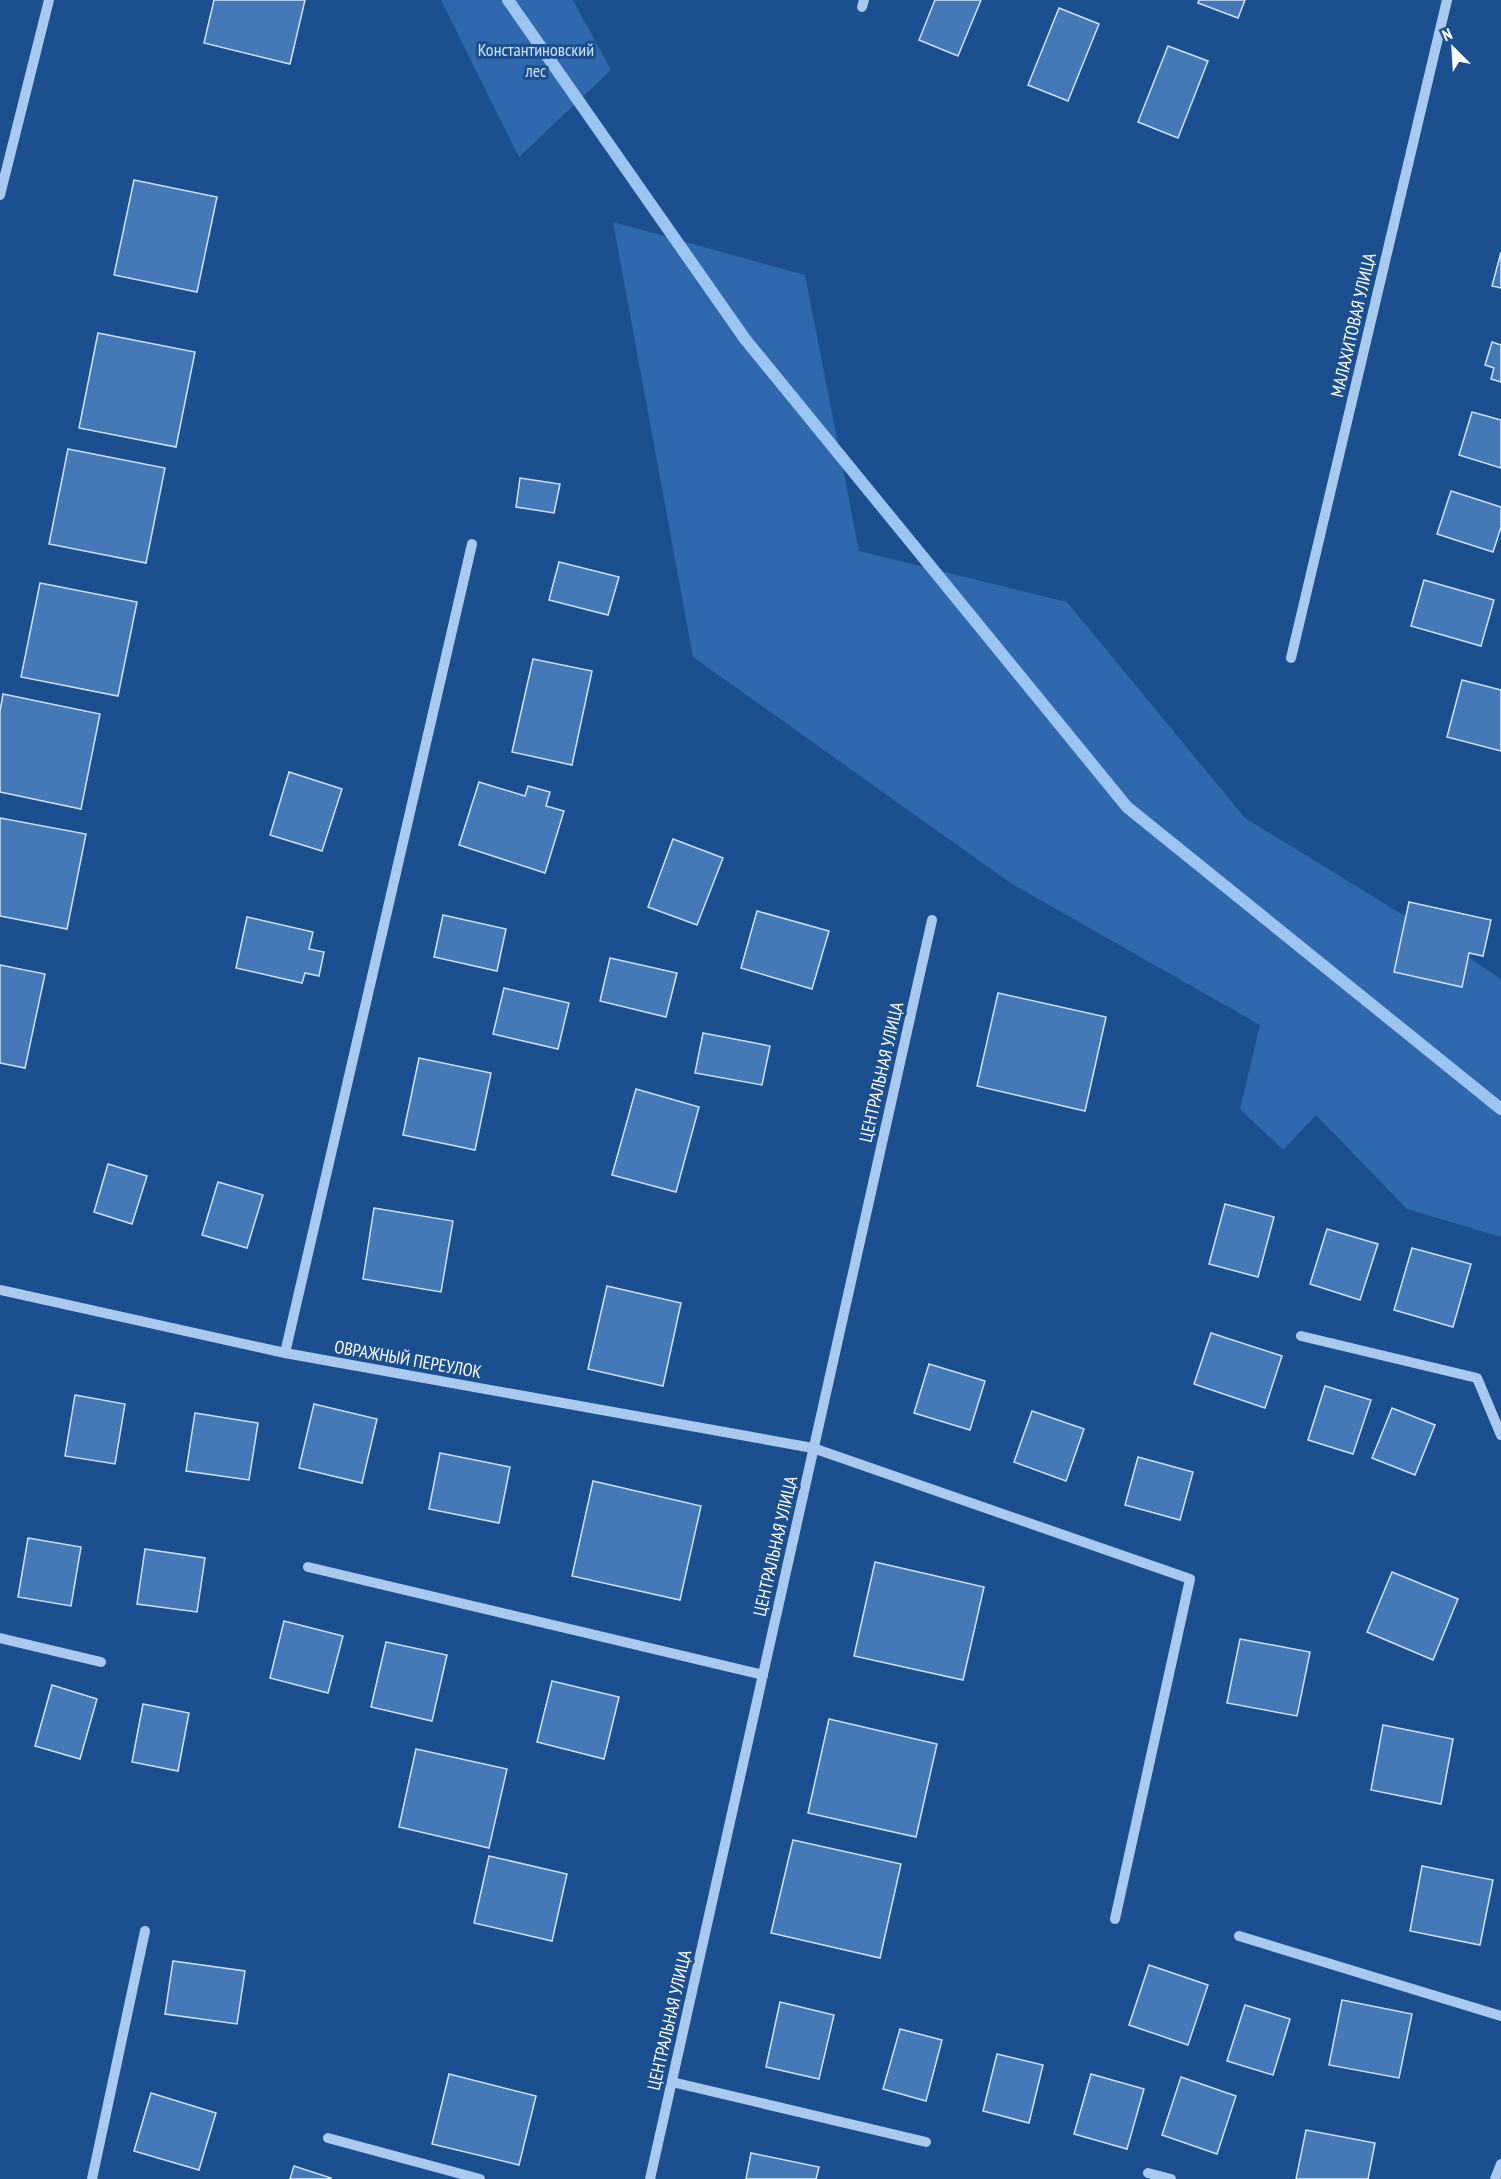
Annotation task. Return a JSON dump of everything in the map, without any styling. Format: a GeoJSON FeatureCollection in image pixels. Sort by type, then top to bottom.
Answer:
{"type":"FeatureCollection","features":[{"type":"Feature","properties":{"kind":"street","name":"МАЛАХИТОВАЯ УЛИЦА"},"geometry":{"type":"LineString","coordinates":[[1291,658],[1447,0]]}},
{"type":"Feature","properties":{"kind":"street"},"geometry":{"type":"LineString","coordinates":[[0,195],[45,1]]}},
{"type":"Feature","properties":{"kind":"street"},"geometry":{"type":"LineString","coordinates":[[285,1353],[472,544]]}},
{"type":"Feature","properties":{"kind":"street","name":"ЦЕНТРАЛЬНАЯ УЛИЦА"},"geometry":{"type":"LineString","coordinates":[[650,2179],[932,920]]}},
{"type":"Feature","properties":{"kind":"street","name":"ОВРАЖНЫЙ ПЕРЕУЛОК"},"geometry":{"type":"LineString","coordinates":[[0,1290],[285,1353],[813,1448],[1190,1579],[1115,1919]]}},
{"type":"Feature","properties":{"kind":"street"},"geometry":{"type":"LineString","coordinates":[[1301,1336],[1477,1378],[1501,1435]]}},
{"type":"Feature","properties":{"kind":"street"},"geometry":{"type":"LineString","coordinates":[[308,1567],[763,1675]]}},
{"type":"Feature","properties":{"kind":"street"},"geometry":{"type":"LineString","coordinates":[[0,1638],[101,1662]]}},
{"type":"Feature","properties":{"kind":"street"},"geometry":{"type":"LineString","coordinates":[[92,2179],[145,1930]]}},
{"type":"Feature","properties":{"kind":"street"},"geometry":{"type":"LineString","coordinates":[[1239,1936],[1501,2016]]}},
{"type":"Feature","properties":{"kind":"street"},"geometry":{"type":"LineString","coordinates":[[672,2082],[926,2142]]}},
{"type":"Feature","properties":{"kind":"street"},"geometry":{"type":"LineString","coordinates":[[328,2139],[480,2179]]}},
{"type":"Feature","properties":{"kind":"street"},"geometry":{"type":"LineString","coordinates":[[1495,2179],[1501,2164]]}},
{"type":"Feature","properties":{"kind":"street"},"geometry":{"type":"LineString","coordinates":[[1148,2173],[1171,2179]]}},
{"type":"Feature","properties":{"kind":"green space","name":"Константиновский лес"},"geometry":{"type":"Polygon","coordinates":[[[441,0],[573,0],[611,70],[519,157],[441,0]]]}},
{"type":"Feature","properties":{"kind":"green space"},"geometry":{"type":"Polygon","coordinates":[[[613,222],[805,275],[859,551],[1067,602],[1245,818],[1421,926],[1501,979],[1501,1237],[1407,1209],[1316,1115],[1283,1150],[1240,1109],[1260,1025],[1012,884],[693,657],[613,222]]]}},
{"type":"Feature","properties":{"kind":"building"},"geometry":{"type":"Polygon","coordinates":[[[214,0],[305,0],[290,64],[204,43],[214,0]]]}},
{"type":"Feature","properties":{"kind":"building"},"geometry":{"type":"Polygon","coordinates":[[[935,0],[981,0],[958,56],[919,40],[935,0]]]}},
{"type":"Feature","properties":{"kind":"building"},"geometry":{"type":"Polygon","coordinates":[[[1199,0],[1245,0],[1238,18],[1198,3],[1199,0]]]}},
{"type":"Feature","properties":{"kind":"building"},"geometry":{"type":"Polygon","coordinates":[[[1059,8],[1099,24],[1068,101],[1028,85],[1059,8]]]}},
{"type":"Feature","properties":{"kind":"building"},"geometry":{"type":"Polygon","coordinates":[[[1168,46],[1208,61],[1178,138],[1138,122],[1168,46]]]}},
{"type":"Feature","properties":{"kind":"building"},"geometry":{"type":"Polygon","coordinates":[[[134,180],[217,197],[197,292],[114,275],[134,180]]]}},
{"type":"Feature","properties":{"kind":"building"},"geometry":{"type":"Polygon","coordinates":[[[1501,252],[1501,288],[1492,286],[1501,252]]]}},
{"type":"Feature","properties":{"kind":"building"},"geometry":{"type":"Polygon","coordinates":[[[98,333],[195,352],[176,447],[79,428],[98,333]]]}},
{"type":"Feature","properties":{"kind":"building"},"geometry":{"type":"Polygon","coordinates":[[[1492,342],[1501,345],[1501,382],[1491,379],[1494,368],[1485,365],[1492,342]]]}},
{"type":"Feature","properties":{"kind":"building"},"geometry":{"type":"Polygon","coordinates":[[[1472,412],[1501,420],[1501,468],[1459,455],[1472,412]]]}},
{"type":"Feature","properties":{"kind":"building"},"geometry":{"type":"Polygon","coordinates":[[[68,449],[165,468],[146,563],[49,544],[68,449]]]}},
{"type":"Feature","properties":{"kind":"building"},"geometry":{"type":"Polygon","coordinates":[[[520,478],[560,484],[554,513],[516,507],[520,478]]]}},
{"type":"Feature","properties":{"kind":"building"},"geometry":{"type":"Polygon","coordinates":[[[1451,491],[1501,507],[1501,527],[1493,552],[1437,534],[1451,491]]]}},
{"type":"Feature","properties":{"kind":"building"},"geometry":{"type":"Polygon","coordinates":[[[559,562],[619,577],[608,615],[549,600],[559,562]]]}},
{"type":"Feature","properties":{"kind":"building"},"geometry":{"type":"Polygon","coordinates":[[[1424,580],[1494,600],[1481,646],[1411,626],[1424,580]]]}},
{"type":"Feature","properties":{"kind":"building"},"geometry":{"type":"Polygon","coordinates":[[[40,583],[137,602],[118,696],[21,677],[40,583]]]}},
{"type":"Feature","properties":{"kind":"building"},"geometry":{"type":"Polygon","coordinates":[[[533,659],[592,671],[572,765],[512,752],[533,659]]]}},
{"type":"Feature","properties":{"kind":"building"},"geometry":{"type":"Polygon","coordinates":[[[1462,680],[1501,690],[1501,751],[1447,737],[1462,680]]]}},
{"type":"Feature","properties":{"kind":"building"},"geometry":{"type":"Polygon","coordinates":[[[3,694],[100,714],[81,809],[0,792],[0,711],[3,694]]]}},
{"type":"Feature","properties":{"kind":"building"},"geometry":{"type":"Polygon","coordinates":[[[289,772],[342,789],[322,851],[270,835],[289,772]]]}},
{"type":"Feature","properties":{"kind":"building"},"geometry":{"type":"Polygon","coordinates":[[[479,782],[525,796],[528,786],[550,792],[546,806],[564,811],[545,873],[459,845],[479,782]]]}},
{"type":"Feature","properties":{"kind":"building"},"geometry":{"type":"Polygon","coordinates":[[[0,818],[86,834],[67,929],[0,916],[0,818]]]}},
{"type":"Feature","properties":{"kind":"building"},"geometry":{"type":"Polygon","coordinates":[[[673,839],[723,858],[697,925],[648,907],[673,839]]]}},
{"type":"Feature","properties":{"kind":"building"},"geometry":{"type":"Polygon","coordinates":[[[1409,902],[1491,920],[1483,956],[1469,953],[1462,987],[1394,972],[1409,902]]]}},
{"type":"Feature","properties":{"kind":"building"},"geometry":{"type":"Polygon","coordinates":[[[757,911],[829,931],[812,989],[741,968],[757,911]]]}},
{"type":"Feature","properties":{"kind":"building"},"geometry":{"type":"Polygon","coordinates":[[[443,915],[506,929],[497,971],[434,957],[443,915]]]}},
{"type":"Feature","properties":{"kind":"building"},"geometry":{"type":"Polygon","coordinates":[[[247,917],[313,932],[309,949],[324,952],[319,976],[305,973],[302,983],[236,968],[247,917]]]}},
{"type":"Feature","properties":{"kind":"building"},"geometry":{"type":"Polygon","coordinates":[[[610,958],[677,973],[666,1017],[600,1001],[610,958]]]}},
{"type":"Feature","properties":{"kind":"building"},"geometry":{"type":"Polygon","coordinates":[[[0,965],[45,974],[25,1068],[0,1063],[0,965]]]}},
{"type":"Feature","properties":{"kind":"building"},"geometry":{"type":"Polygon","coordinates":[[[504,988],[569,1003],[558,1049],[493,1034],[504,988]]]}},
{"type":"Feature","properties":{"kind":"building"},"geometry":{"type":"Polygon","coordinates":[[[998,993],[1106,1017],[1085,1111],[977,1086],[998,993]]]}},
{"type":"Feature","properties":{"kind":"building"},"geometry":{"type":"Polygon","coordinates":[[[703,1033],[770,1046],[762,1085],[695,1073],[703,1033]]]}},
{"type":"Feature","properties":{"kind":"building"},"geometry":{"type":"Polygon","coordinates":[[[419,1058],[491,1073],[475,1150],[403,1135],[419,1058]]]}},
{"type":"Feature","properties":{"kind":"building"},"geometry":{"type":"Polygon","coordinates":[[[636,1089],[699,1107],[676,1192],[612,1175],[636,1089]]]}},
{"type":"Feature","properties":{"kind":"building"},"geometry":{"type":"Polygon","coordinates":[[[108,1164],[147,1176],[132,1224],[94,1212],[108,1164]]]}},
{"type":"Feature","properties":{"kind":"building"},"geometry":{"type":"Polygon","coordinates":[[[218,1182],[263,1195],[247,1248],[202,1235],[218,1182]]]}},
{"type":"Feature","properties":{"kind":"building"},"geometry":{"type":"Polygon","coordinates":[[[1225,1204],[1274,1217],[1258,1277],[1209,1264],[1225,1204]]]}},
{"type":"Feature","properties":{"kind":"building"},"geometry":{"type":"Polygon","coordinates":[[[374,1208],[453,1221],[441,1292],[363,1279],[374,1208]]]}},
{"type":"Feature","properties":{"kind":"building"},"geometry":{"type":"Polygon","coordinates":[[[1327,1229],[1378,1244],[1360,1300],[1310,1284],[1327,1229]]]}},
{"type":"Feature","properties":{"kind":"building"},"geometry":{"type":"Polygon","coordinates":[[[1412,1248],[1471,1264],[1453,1327],[1394,1310],[1412,1248]]]}},
{"type":"Feature","properties":{"kind":"building"},"geometry":{"type":"Polygon","coordinates":[[[607,1286],[681,1303],[663,1386],[588,1369],[607,1286]]]}},
{"type":"Feature","properties":{"kind":"building"},"geometry":{"type":"Polygon","coordinates":[[[1211,1333],[1282,1356],[1265,1408],[1194,1384],[1211,1333]]]}},
{"type":"Feature","properties":{"kind":"building"},"geometry":{"type":"Polygon","coordinates":[[[929,1364],[985,1381],[970,1430],[914,1413],[929,1364]]]}},
{"type":"Feature","properties":{"kind":"building"},"geometry":{"type":"Polygon","coordinates":[[[1325,1386],[1371,1400],[1353,1454],[1308,1440],[1325,1386]]]}},
{"type":"Feature","properties":{"kind":"building"},"geometry":{"type":"Polygon","coordinates":[[[75,1395],[125,1404],[115,1464],[65,1456],[75,1395]]]}},
{"type":"Feature","properties":{"kind":"building"},"geometry":{"type":"Polygon","coordinates":[[[314,1404],[377,1419],[362,1483],[299,1468],[314,1404]]]}},
{"type":"Feature","properties":{"kind":"building"},"geometry":{"type":"Polygon","coordinates":[[[1392,1408],[1435,1425],[1415,1475],[1372,1458],[1392,1408]]]}},
{"type":"Feature","properties":{"kind":"building"},"geometry":{"type":"Polygon","coordinates":[[[1032,1411],[1084,1429],[1066,1481],[1014,1462],[1032,1411]]]}},
{"type":"Feature","properties":{"kind":"building"},"geometry":{"type":"Polygon","coordinates":[[[195,1413],[258,1423],[249,1480],[186,1471],[195,1413]]]}},
{"type":"Feature","properties":{"kind":"building"},"geometry":{"type":"Polygon","coordinates":[[[440,1453],[510,1467],[499,1523],[429,1509],[440,1453]]]}},
{"type":"Feature","properties":{"kind":"building"},"geometry":{"type":"Polygon","coordinates":[[[1138,1457],[1193,1472],[1180,1520],[1125,1505],[1138,1457]]]}},
{"type":"Feature","properties":{"kind":"building"},"geometry":{"type":"Polygon","coordinates":[[[593,1481],[701,1506],[680,1600],[572,1576],[593,1481]]]}},
{"type":"Feature","properties":{"kind":"building"},"geometry":{"type":"Polygon","coordinates":[[[28,1538],[81,1547],[71,1606],[18,1597],[28,1538]]]}},
{"type":"Feature","properties":{"kind":"building"},"geometry":{"type":"Polygon","coordinates":[[[145,1549],[205,1558],[197,1612],[137,1604],[145,1549]]]}},
{"type":"Feature","properties":{"kind":"building"},"geometry":{"type":"Polygon","coordinates":[[[875,1562],[984,1587],[963,1680],[854,1656],[875,1562]]]}},
{"type":"Feature","properties":{"kind":"building"},"geometry":{"type":"Polygon","coordinates":[[[1392,1572],[1458,1599],[1433,1660],[1367,1632],[1392,1572]]]}},
{"type":"Feature","properties":{"kind":"building"},"geometry":{"type":"Polygon","coordinates":[[[284,1621],[343,1636],[328,1693],[270,1678],[284,1621]]]}},
{"type":"Feature","properties":{"kind":"building"},"geometry":{"type":"Polygon","coordinates":[[[1240,1639],[1310,1652],[1297,1716],[1227,1703],[1240,1639]]]}},
{"type":"Feature","properties":{"kind":"building"},"geometry":{"type":"Polygon","coordinates":[[[386,1642],[447,1655],[432,1721],[371,1707],[386,1642]]]}},
{"type":"Feature","properties":{"kind":"building"},"geometry":{"type":"Polygon","coordinates":[[[552,1681],[619,1697],[604,1759],[537,1742],[552,1681]]]}},
{"type":"Feature","properties":{"kind":"building"},"geometry":{"type":"Polygon","coordinates":[[[52,1685],[97,1699],[80,1759],[35,1746],[52,1685]]]}},
{"type":"Feature","properties":{"kind":"building"},"geometry":{"type":"Polygon","coordinates":[[[143,1704],[189,1713],[178,1771],[132,1762],[143,1704]]]}},
{"type":"Feature","properties":{"kind":"building"},"geometry":{"type":"Polygon","coordinates":[[[829,1719],[937,1744],[916,1837],[808,1813],[829,1719]]]}},
{"type":"Feature","properties":{"kind":"building"},"geometry":{"type":"Polygon","coordinates":[[[1383,1725],[1453,1739],[1441,1804],[1371,1790],[1383,1725]]]}},
{"type":"Feature","properties":{"kind":"building"},"geometry":{"type":"Polygon","coordinates":[[[416,1749],[507,1769],[489,1848],[399,1827],[416,1749]]]}},
{"type":"Feature","properties":{"kind":"building"},"geometry":{"type":"Polygon","coordinates":[[[793,1840],[901,1864],[880,1958],[771,1933],[793,1840]]]}},
{"type":"Feature","properties":{"kind":"building"},"geometry":{"type":"Polygon","coordinates":[[[489,1856],[567,1874],[552,1941],[474,1923],[489,1856]]]}},
{"type":"Feature","properties":{"kind":"building"},"geometry":{"type":"Polygon","coordinates":[[[1422,1866],[1493,1880],[1480,1945],[1410,1931],[1422,1866]]]}},
{"type":"Feature","properties":{"kind":"building"},"geometry":{"type":"Polygon","coordinates":[[[173,1961],[245,1971],[237,2024],[165,2014],[173,1961]]]}},
{"type":"Feature","properties":{"kind":"building"},"geometry":{"type":"Polygon","coordinates":[[[1149,1965],[1208,1985],[1188,2045],[1129,2025],[1149,1965]]]}},
{"type":"Feature","properties":{"kind":"building"},"geometry":{"type":"Polygon","coordinates":[[[1342,2000],[1412,2014],[1399,2078],[1329,2065],[1342,2000]]]}},
{"type":"Feature","properties":{"kind":"building"},"geometry":{"type":"Polygon","coordinates":[[[780,2002],[834,2015],[819,2079],[766,2067],[780,2002]]]}},
{"type":"Feature","properties":{"kind":"building"},"geometry":{"type":"Polygon","coordinates":[[[1245,2005],[1290,2019],[1273,2075],[1227,2061],[1245,2005]]]}},
{"type":"Feature","properties":{"kind":"building"},"geometry":{"type":"Polygon","coordinates":[[[900,2029],[942,2040],[926,2101],[883,2089],[900,2029]]]}},
{"type":"Feature","properties":{"kind":"building"},"geometry":{"type":"Polygon","coordinates":[[[997,2054],[1043,2065],[1029,2123],[983,2111],[997,2054]]]}},
{"type":"Feature","properties":{"kind":"building"},"geometry":{"type":"Polygon","coordinates":[[[449,2074],[536,2096],[519,2165],[432,2144],[449,2074]]]}},
{"type":"Feature","properties":{"kind":"building"},"geometry":{"type":"Polygon","coordinates":[[[1091,2074],[1144,2089],[1127,2149],[1074,2134],[1091,2074]]]}},
{"type":"Feature","properties":{"kind":"building"},"geometry":{"type":"Polygon","coordinates":[[[1181,2077],[1236,2096],[1217,2154],[1162,2135],[1181,2077]]]}},
{"type":"Feature","properties":{"kind":"building"},"geometry":{"type":"Polygon","coordinates":[[[151,2093],[216,2113],[199,2170],[134,2151],[151,2093]]]}},
{"type":"Feature","properties":{"kind":"building"},"geometry":{"type":"Polygon","coordinates":[[[1306,2130],[1375,2143],[1368,2179],[1296,2179],[1306,2130]]]}},
{"type":"Feature","properties":{"kind":"building"},"geometry":{"type":"Polygon","coordinates":[[[751,2153],[819,2167],[816,2179],[746,2179],[751,2153]]]}},
{"type":"Feature","properties":{"kind":"building"},"geometry":{"type":"Polygon","coordinates":[[[294,2166],[331,2178],[290,2179],[294,2166]]]}},
{"type":"Feature","properties":{"kind":"waterway"},"geometry":{"type":"LineString","coordinates":[[508,0],[745,339],[1127,807],[1501,1109]]}}]}
